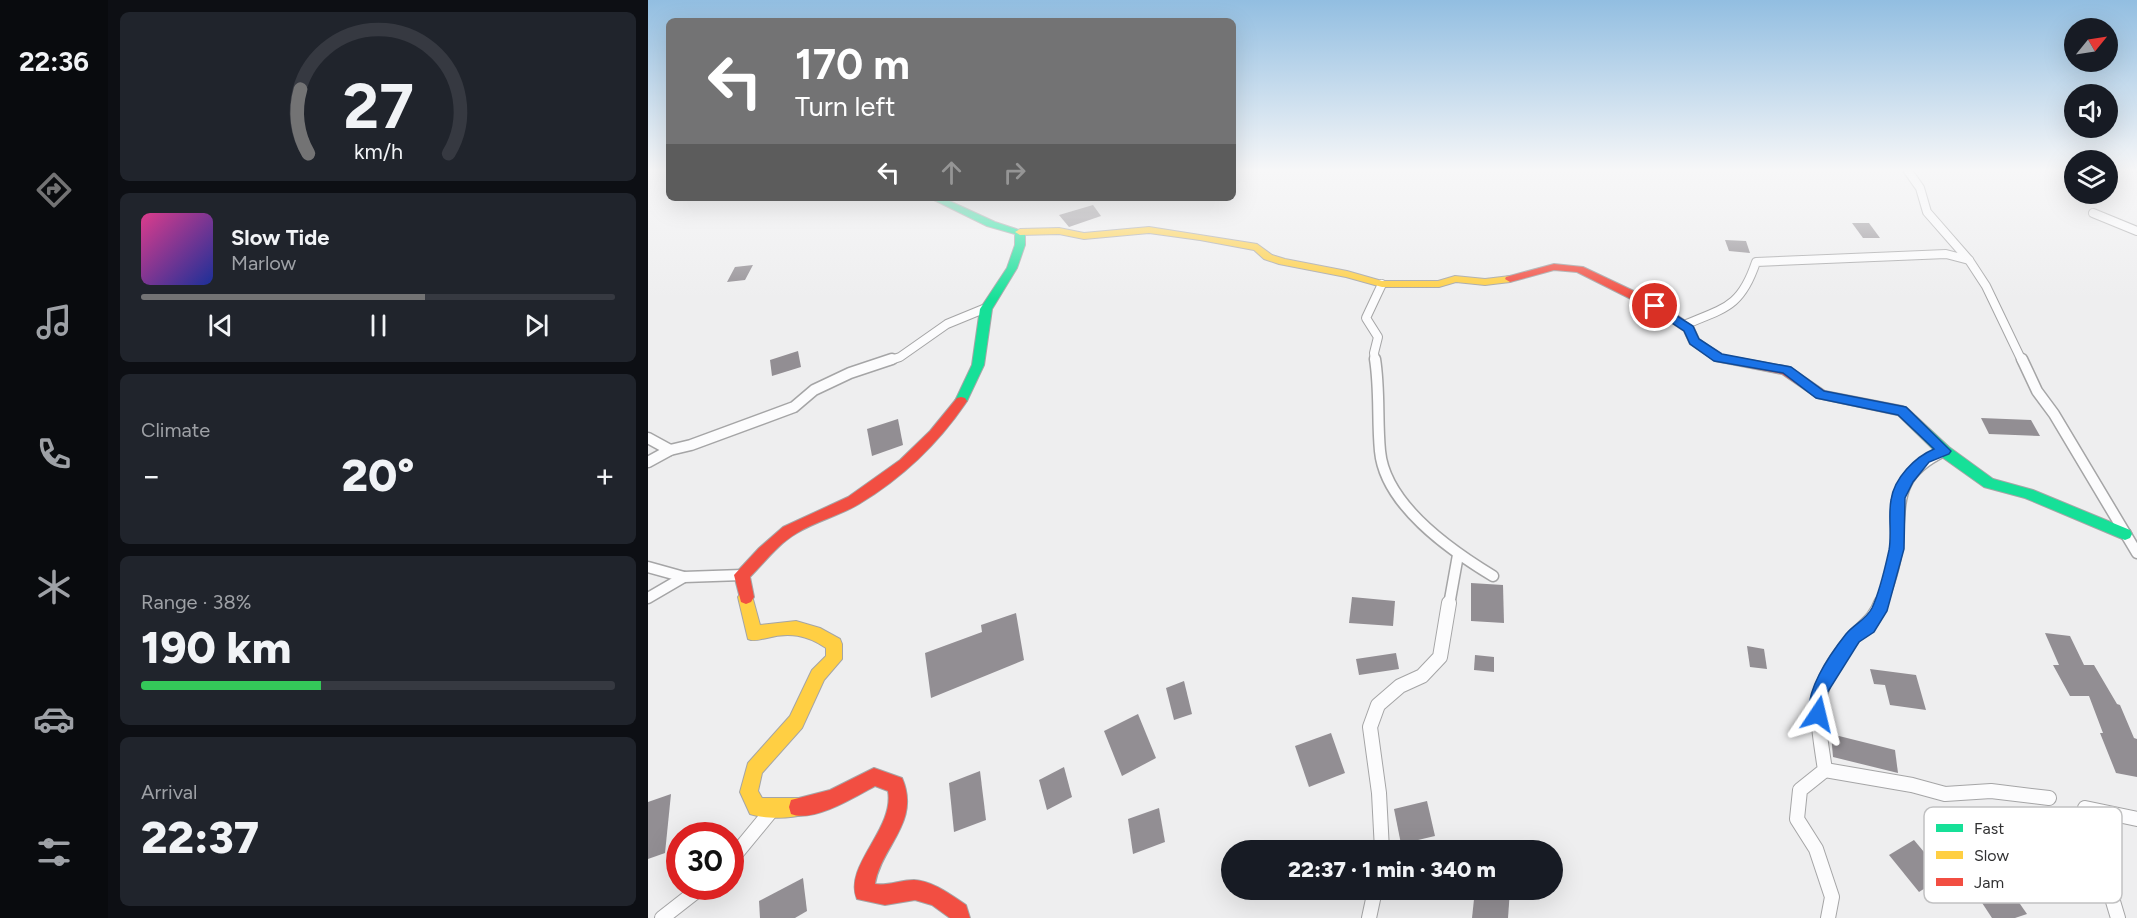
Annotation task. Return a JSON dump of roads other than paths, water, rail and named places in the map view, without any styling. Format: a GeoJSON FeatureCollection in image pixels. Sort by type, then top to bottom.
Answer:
{"type":"FeatureCollection","features":[{"type":"Feature","properties":{"kind":"street"},"geometry":{"type":"LineString","coordinates":[[968,214],[983,221],[1020,232],[1059,231],[1084,236],[1149,230],[1200,237],[1257,247],[1269,257],[1283,262],[1347,274],[1382,284],[1439,284],[1455,279],[1485,282],[1506,280],[1554,267],[1579,269],[1655,306],[1689,329],[1694,341],[1719,358],[1786,370],[1821,395],[1902,411],[1944,451],[1989,483],[2028,494],[2125,534]]}},
{"type":"Feature","properties":{"kind":"street"},"geometry":{"type":"LineString","coordinates":[[1929,214],[1969,260],[1986,286],[2001,322],[2025,361],[2037,391],[2054,414],[2137,553]]}},
{"type":"Feature","properties":{"kind":"street"},"geometry":{"type":"LineString","coordinates":[[2095,214],[2137,231]]}},
{"type":"Feature","properties":{"kind":"street"},"geometry":{"type":"LineString","coordinates":[[648,462],[670,450],[691,445],[794,407],[814,390],[850,373],[900,357],[947,324],[986,308],[1003,286],[1017,253],[1020,232]]}},
{"type":"Feature","properties":{"kind":"street"},"geometry":{"type":"LineString","coordinates":[[1684,325],[1725,308],[1747,288],[1756,262],[1946,254],[1969,260]]}},
{"type":"Feature","properties":{"kind":"street"},"geometry":{"type":"LineString","coordinates":[[1382,284],[1366,318],[1378,337],[1374,352],[1380,388],[1380,453],[1397,498],[1458,555],[1493,576]]}},
{"type":"Feature","properties":{"kind":"street"},"geometry":{"type":"LineString","coordinates":[[648,567],[684,578],[742,575],[794,526],[833,512],[862,494],[910,458],[933,438],[968,391],[977,371],[984,344],[986,308]]}},
{"type":"Feature","properties":{"kind":"street"},"geometry":{"type":"LineString","coordinates":[[648,438],[670,450]]}},
{"type":"Feature","properties":{"kind":"street"},"geometry":{"type":"LineString","coordinates":[[1825,770],[1818,714],[1819,691],[1853,637],[1868,627],[1879,611],[1897,549],[1898,498],[1908,479],[1924,459],[1944,451]]}},
{"type":"Feature","properties":{"kind":"street"},"geometry":{"type":"LineString","coordinates":[[1382,840],[1380,793],[1371,727],[1378,705],[1400,686],[1422,676],[1440,657],[1458,555]]}},
{"type":"Feature","properties":{"kind":"street"},"geometry":{"type":"LineString","coordinates":[[742,575],[750,605],[754,634],[781,625],[807,626],[834,644],[834,659],[818,675],[796,722],[754,769],[749,792],[757,807],[785,810],[831,801],[874,777],[896,784],[902,795],[900,813],[862,878],[864,892],[885,895],[915,890],[937,897],[959,912],[960,918]]}},
{"type":"Feature","properties":{"kind":"street"},"geometry":{"type":"LineString","coordinates":[[648,598],[684,578]]}},
{"type":"Feature","properties":{"kind":"street"},"geometry":{"type":"LineString","coordinates":[[1828,918],[1832,897],[1816,849],[1797,819],[1800,790],[1825,770],[1912,785],[1945,794],[1961,795],[1991,791],[2049,798]]}},
{"type":"Feature","properties":{"kind":"street"},"geometry":{"type":"LineString","coordinates":[[744,843],[772,808]]}},
{"type":"Feature","properties":{"kind":"street"},"geometry":{"type":"LineString","coordinates":[[2122,816],[2137,819]]}},
{"type":"Feature","properties":{"kind":"street"},"geometry":{"type":"LineString","coordinates":[[662,918],[685,900]]}},
{"type":"Feature","properties":{"kind":"street"},"geometry":{"type":"LineString","coordinates":[[1369,918],[1373,900]]}},
{"type":"Feature","properties":{"kind":"street"},"geometry":{"type":"LineString","coordinates":[[2114,903],[2118,918]]}}]}
